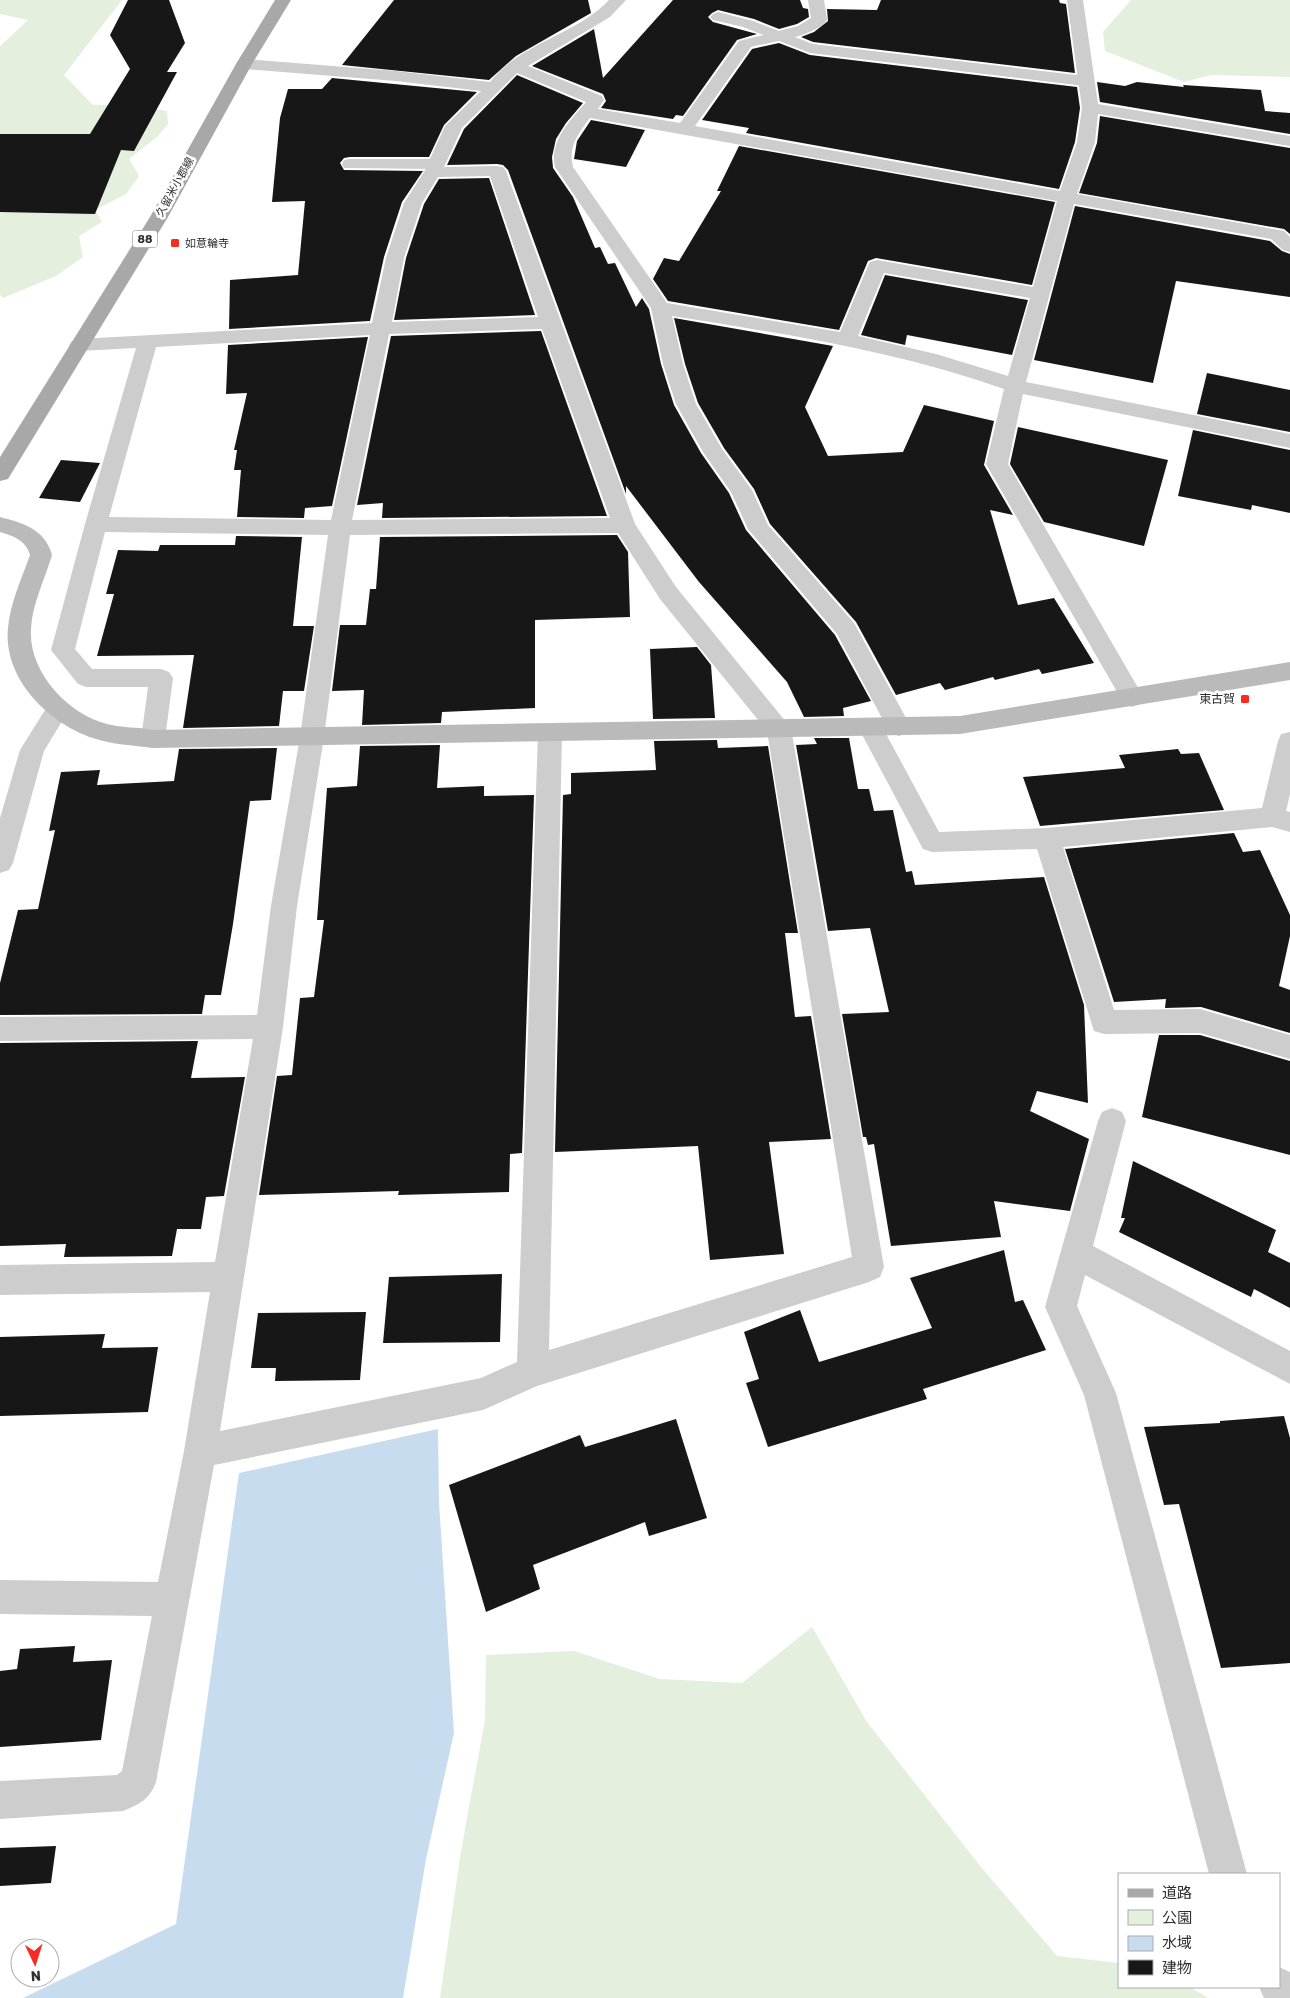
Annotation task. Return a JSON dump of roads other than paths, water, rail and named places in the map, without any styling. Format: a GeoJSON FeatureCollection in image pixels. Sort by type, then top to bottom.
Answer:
{"type":"FeatureCollection","features":[{"type":"Feature","properties":{"kind":"main road","name":"久留米小郡線"},"geometry":{"type":"LineString","coordinates":[[0,474],[159,217],[244,64],[283,0]]}},
{"type":"Feature","properties":{"kind":"street"},"geometry":{"type":"LineString","coordinates":[[0,1800],[123,1793],[138,1782],[200,1451],[269,1027],[284,906],[312,737],[340,528],[395,258],[413,203],[435,168],[454,126],[497,82],[516,67],[604,14],[618,0]]}},
{"type":"Feature","properties":{"kind":"street"},"geometry":{"type":"LineString","coordinates":[[684,129],[745,44],[804,29],[819,20],[816,0]]}},
{"type":"Feature","properties":{"kind":"street"},"geometry":{"type":"LineString","coordinates":[[1075,0],[1090,108],[1086,142],[1067,198],[1040,294],[1015,386],[997,464],[1132,698]]}},
{"type":"Feature","properties":{"kind":"street"},"geometry":{"type":"LineString","coordinates":[[244,64],[396,76],[494,87]]}},
{"type":"Feature","properties":{"kind":"street"},"geometry":{"type":"LineString","coordinates":[[516,67],[596,100],[563,145],[561,156],[564,167],[661,308],[673,364],[686,404],[713,452],[741,490],[759,529],[846,629],[899,727]]}},
{"type":"Feature","properties":{"kind":"street"},"geometry":{"type":"LineString","coordinates":[[1090,108],[1290,141]]}},
{"type":"Feature","properties":{"kind":"street"},"geometry":{"type":"LineString","coordinates":[[586,112],[1277,235],[1290,246]]}},
{"type":"Feature","properties":{"kind":"street"},"geometry":{"type":"LineString","coordinates":[[200,1451],[483,1394],[533,1371],[869,1267],[779,728],[668,593],[624,525],[550,323],[497,170],[435,168]]}},
{"type":"Feature","properties":{"kind":"street"},"geometry":{"type":"LineString","coordinates":[[847,340],[876,266],[1040,294]]}},
{"type":"Feature","properties":{"kind":"street"},"geometry":{"type":"LineString","coordinates":[[661,308],[847,340],[978,372],[1015,386],[1290,441]]}},
{"type":"Feature","properties":{"kind":"street"},"geometry":{"type":"LineString","coordinates":[[78,346],[380,328],[550,323]]}},
{"type":"Feature","properties":{"kind":"street"},"geometry":{"type":"LineString","coordinates":[[148,342],[96,524],[63,650],[86,678],[161,678],[152,739]]}},
{"type":"Feature","properties":{"kind":"street"},"geometry":{"type":"LineString","coordinates":[[0,524],[35,539],[40,546],[41,555],[19,627],[19,646],[33,679],[47,698],[58,708],[101,731],[152,739],[960,725],[1290,671]]}},
{"type":"Feature","properties":{"kind":"street"},"geometry":{"type":"LineString","coordinates":[[96,524],[340,528],[624,525]]}},
{"type":"Feature","properties":{"kind":"street"},"geometry":{"type":"LineString","coordinates":[[0,863],[32,750],[58,708]]}},
{"type":"Feature","properties":{"kind":"street"},"geometry":{"type":"LineString","coordinates":[[870,727],[932,842],[1048,838],[1281,820],[1290,741]]}},
{"type":"Feature","properties":{"kind":"street"},"geometry":{"type":"LineString","coordinates":[[533,1371],[550,733]]}},
{"type":"Feature","properties":{"kind":"street"},"geometry":{"type":"LineString","coordinates":[[1048,838],[1104,1022],[1200,1021],[1290,1047]]}},
{"type":"Feature","properties":{"kind":"street"},"geometry":{"type":"LineString","coordinates":[[0,1028],[269,1027]]}},
{"type":"Feature","properties":{"kind":"street"},"geometry":{"type":"LineString","coordinates":[[1112,1121],[1061,1307],[1100,1393],[1228,1873]]}},
{"type":"Feature","properties":{"kind":"street"},"geometry":{"type":"LineString","coordinates":[[1075,1253],[1290,1368]]}},
{"type":"Feature","properties":{"kind":"street"},"geometry":{"type":"LineString","coordinates":[[0,1280],[228,1277]]}},
{"type":"Feature","properties":{"kind":"street"},"geometry":{"type":"LineString","coordinates":[[0,1598],[172,1599]]}},
{"type":"Feature","properties":{"kind":"lane"},"geometry":{"type":"LineString","coordinates":[[718,17],[748,24],[810,48],[1085,82]]}},
{"type":"Feature","properties":{"kind":"lane"},"geometry":{"type":"LineString","coordinates":[[350,164],[435,168]]}},
{"type":"Feature","properties":{"kind":"water"},"geometry":{"type":"Polygon","coordinates":[[[438,1429],[439,1502],[454,1733],[426,1859],[403,1998],[23,1998],[44,1988],[60,1988],[60,1980],[176,1924],[239,1473],[438,1429]]]}},
{"type":"Feature","properties":{"kind":"place","name":"如意輪寺"},"geometry":{"type":"Point","coordinates":[175,243]}},
{"type":"Feature","properties":{"kind":"place","name":"東古賀"},"geometry":{"type":"Point","coordinates":[1245,699]}}]}
